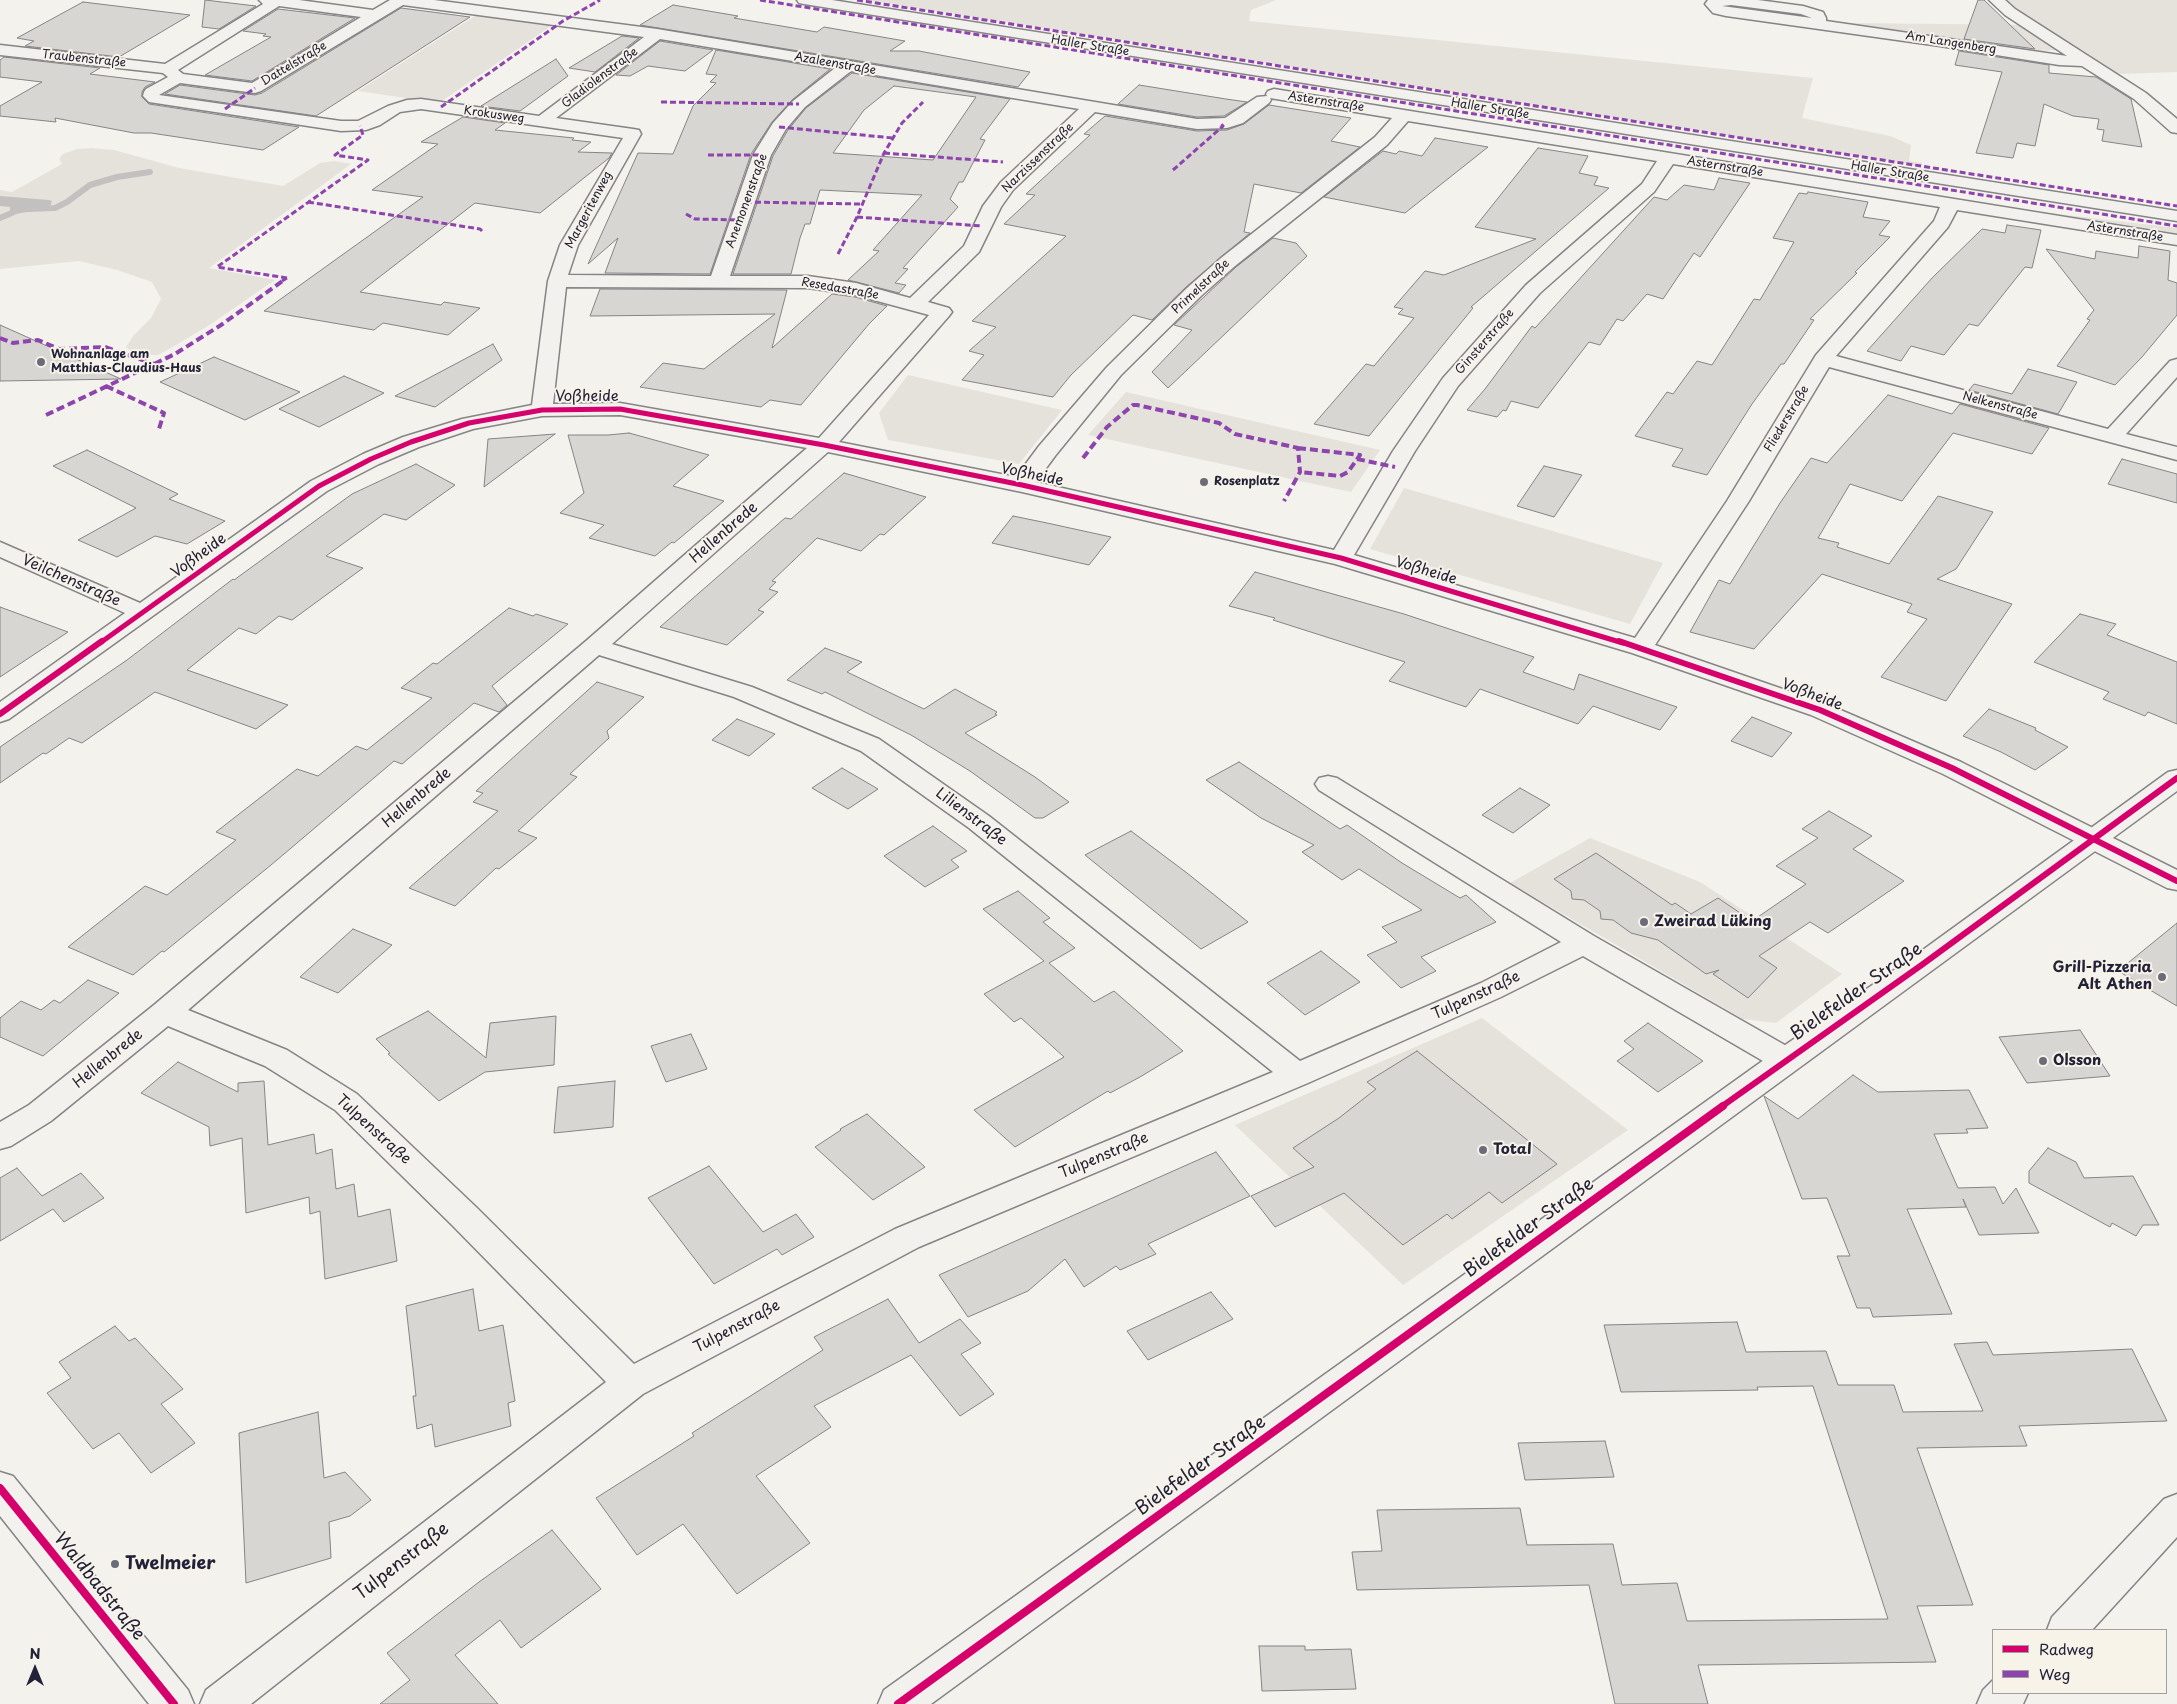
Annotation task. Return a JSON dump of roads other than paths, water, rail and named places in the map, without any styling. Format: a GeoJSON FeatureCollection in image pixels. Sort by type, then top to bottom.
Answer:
{"type":"FeatureCollection","features":[{"type":"Feature","properties":{"kind":"street","name":"Dattelstraße"},"geometry":{"type":"LineString","coordinates":[[173,73],[255,88],[400,0]]}},
{"type":"Feature","properties":{"kind":"street","name":"Azaleenstraße"},"geometry":{"type":"LineString","coordinates":[[400,0],[657,34],[1197,124],[1227,124],[1268,97]]}},
{"type":"Feature","properties":{"kind":"street","name":"Haller Straße"},"geometry":{"type":"LineString","coordinates":[[804,0],[1931,179],[2177,216]]}},
{"type":"Feature","properties":{"kind":"street","name":"Am Langenberg"},"geometry":{"type":"LineString","coordinates":[[1817,24],[1818,15],[1803,10],[1722,0],[1712,4],[1713,7],[1726,12],[2058,60],[2085,61]]}},
{"type":"Feature","properties":{"kind":"street"},"geometry":{"type":"LineString","coordinates":[[1996,0],[2010,12],[2140,96],[2177,128]]}},
{"type":"Feature","properties":{"kind":"street"},"geometry":{"type":"LineString","coordinates":[[173,73],[271,1],[376,15]]}},
{"type":"Feature","properties":{"kind":"street","name":"Gladiolenstraße"},"geometry":{"type":"LineString","coordinates":[[542,121],[657,34]]}},
{"type":"Feature","properties":{"kind":"street","name":"Traubenstraße"},"geometry":{"type":"LineString","coordinates":[[0,50],[173,73]]}},
{"type":"Feature","properties":{"kind":"street","name":"Anemonenstraße"},"geometry":{"type":"LineString","coordinates":[[718,280],[762,155],[779,126],[799,104],[848,66]]}},
{"type":"Feature","properties":{"kind":"street","name":"Krokusweg"},"geometry":{"type":"LineString","coordinates":[[173,73],[152,92],[151,96],[155,99],[340,126],[360,126],[374,121],[394,108],[421,104],[633,134]]}},
{"type":"Feature","properties":{"kind":"street","name":"Asternstraße"},"geometry":{"type":"LineString","coordinates":[[1268,97],[1406,114],[2177,240]]}},
{"type":"Feature","properties":{"kind":"street","name":"Narzissenstraße"},"geometry":{"type":"LineString","coordinates":[[914,304],[972,248],[992,206],[1007,186],[1091,107]]}},
{"type":"Feature","properties":{"kind":"street","name":"Primelstraße"},"geometry":{"type":"LineString","coordinates":[[1022,485],[1047,451],[1114,371],[1194,292],[1228,262],[1381,141],[1406,114]]}},
{"type":"Feature","properties":{"kind":"street","name":"Margeritenweg"},"geometry":{"type":"LineString","coordinates":[[542,410],[557,281],[569,245],[633,134]]}},
{"type":"Feature","properties":{"kind":"street","name":"Ginsterstraße"},"geometry":{"type":"LineString","coordinates":[[1341,558],[1404,451],[1450,382],[1532,289],[1648,188],[1668,158]]}},
{"type":"Feature","properties":{"kind":"street","name":"Fliederstraße"},"geometry":{"type":"LineString","coordinates":[[1641,648],[1738,501],[1823,359],[1942,223],[1951,203]]}},
{"type":"Feature","properties":{"kind":"street","name":"Resedastraße"},"geometry":{"type":"LineString","coordinates":[[557,281],[718,280],[808,282],[856,290],[942,312],[824,445]]}},
{"type":"Feature","properties":{"kind":"street","name":"Nelkenstraße"},"geometry":{"type":"LineString","coordinates":[[1823,359],[2177,454]]}},
{"type":"Feature","properties":{"kind":"street"},"geometry":{"type":"LineString","coordinates":[[2113,436],[2177,365]]}},
{"type":"Feature","properties":{"kind":"street","name":"Voßheide"},"geometry":{"type":"LineString","coordinates":[[0,714],[319,486],[344,472],[411,442],[469,423],[542,410],[620,409],[824,445],[1022,485],[1341,558],[1641,648],[1820,710],[1952,768],[2177,882]]}},
{"type":"Feature","properties":{"kind":"street","name":"Hellenbrede"},"geometry":{"type":"LineString","coordinates":[[0,1137],[40,1113],[165,1013],[596,646],[824,445]]}},
{"type":"Feature","properties":{"kind":"street","name":"Veilchenstraße"},"geometry":{"type":"LineString","coordinates":[[0,549],[142,612]]}},
{"type":"Feature","properties":{"kind":"street","name":"Lilienstraße"},"geometry":{"type":"LineString","coordinates":[[596,646],[743,692],[870,744],[979,822],[1298,1076]]}},
{"type":"Feature","properties":{"kind":"street","name":"Bielefelder Straße"},"geometry":{"type":"LineString","coordinates":[[898,1704],[1786,1060],[1923,964],[2177,778]]}},
{"type":"Feature","properties":{"kind":"street"},"geometry":{"type":"LineString","coordinates":[[1328,784],[1584,943],[1786,1060]]}},
{"type":"Feature","properties":{"kind":"street","name":"Tulpenstraße"},"geometry":{"type":"LineString","coordinates":[[220,1704],[630,1383],[907,1238],[1298,1076],[1491,990],[1584,943]]}},
{"type":"Feature","properties":{"kind":"street","name":"Tulpenstraße"},"geometry":{"type":"LineString","coordinates":[[165,1013],[276,1058],[346,1102],[464,1216],[630,1383]]}},
{"type":"Feature","properties":{"kind":"street","name":"Waldbadstraße"},"geometry":{"type":"LineString","coordinates":[[0,1488],[174,1704]]}},
{"type":"Feature","properties":{"kind":"street"},"geometry":{"type":"LineString","coordinates":[[2067,1629],[2177,1511]]}},
{"type":"Feature","properties":{"kind":"street"},"geometry":{"type":"LineString","coordinates":[[1997,1704],[2007,1694]]}},
{"type":"Feature","properties":{"kind":"waterway"},"geometry":{"type":"LineString","coordinates":[[27,209],[55,208],[67,202],[90,185],[117,177],[150,172]]}},
{"type":"Feature","properties":{"kind":"waterway"},"geometry":{"type":"LineString","coordinates":[[0,218],[23,208]]}},
{"type":"Feature","properties":{"kind":"place","name":"Wohnanlage am Matthias-Claudius-Haus"},"geometry":{"type":"Point","coordinates":[41,362]}},
{"type":"Feature","properties":{"kind":"place","name":"Rosenplatz"},"geometry":{"type":"Point","coordinates":[1204,482]}},
{"type":"Feature","properties":{"kind":"place","name":"Zweirad Lüking"},"geometry":{"type":"Point","coordinates":[1644,922]}},
{"type":"Feature","properties":{"kind":"place","name":"Grill-Pizzeria Alt Athen"},"geometry":{"type":"Point","coordinates":[2162,977]}},
{"type":"Feature","properties":{"kind":"place","name":"Olsson"},"geometry":{"type":"Point","coordinates":[2043,1061]}},
{"type":"Feature","properties":{"kind":"place","name":"Total"},"geometry":{"type":"Point","coordinates":[1483,1150]}},
{"type":"Feature","properties":{"kind":"place","name":"Twelmeier"},"geometry":{"type":"Point","coordinates":[115,1564]}}]}
